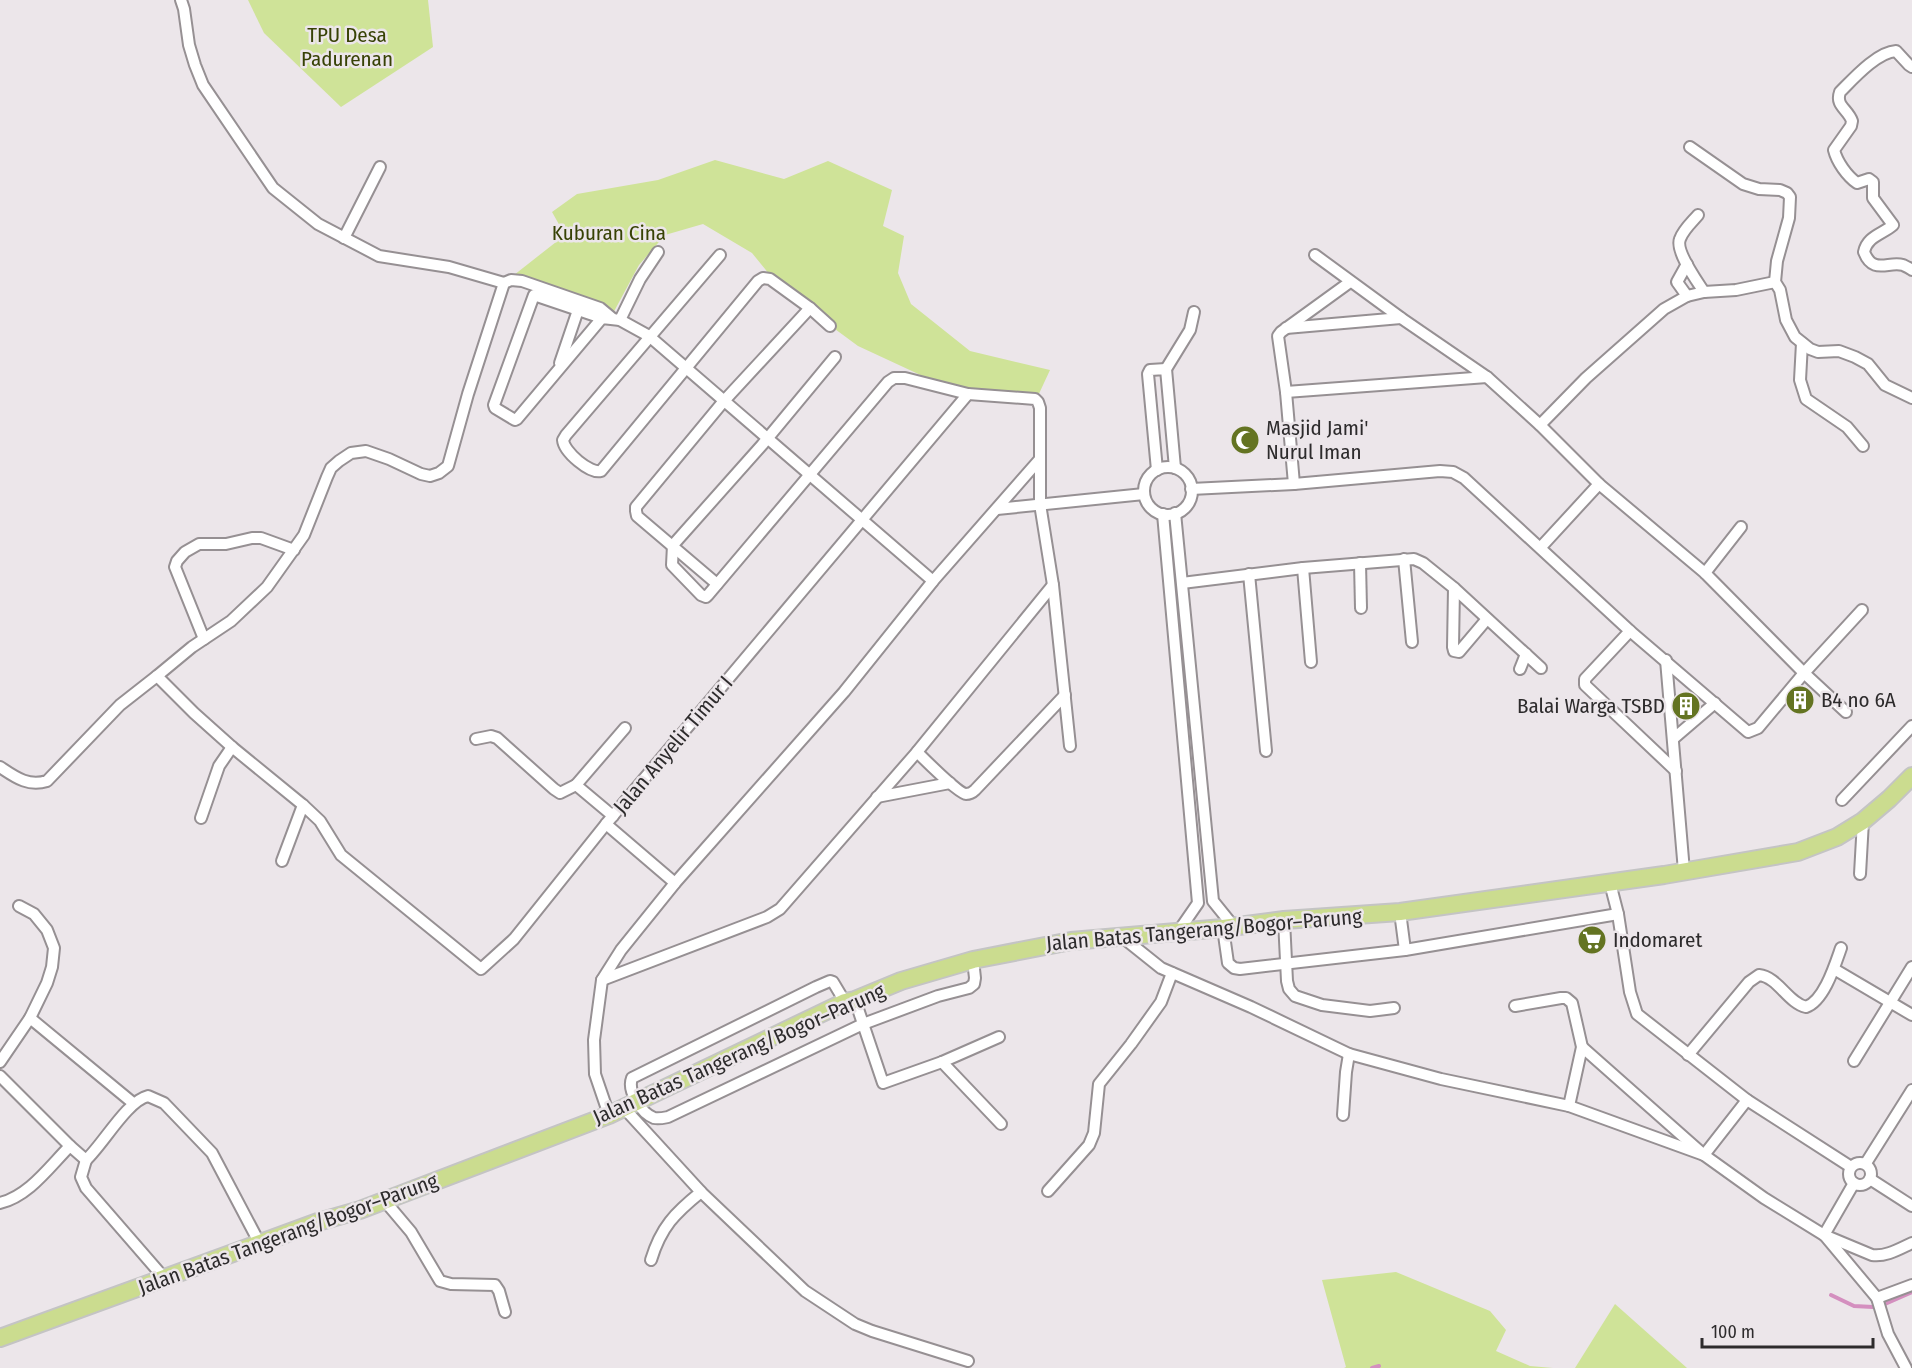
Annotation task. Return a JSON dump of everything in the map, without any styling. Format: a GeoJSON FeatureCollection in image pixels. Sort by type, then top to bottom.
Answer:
{"type":"FeatureCollection","features":[{"type":"Feature","properties":{"kind":"main road","name":"Jalan Batas Tangerang/Bogor–Parung"},"geometry":{"type":"LineString","coordinates":[[0,1338],[318,1222],[360,1210],[623,1109],[850,1001],[901,981],[972,960],[1071,940],[1228,928],[1284,920],[1400,912],[1610,883],[1798,852],[1837,837],[1863,821],[1912,776]]}},
{"type":"Feature","properties":{"kind":"street"},"geometry":{"type":"LineString","coordinates":[[181,0],[195,65],[203,85],[273,188],[300,211],[318,224],[379,256],[449,267],[504,283],[511,280],[522,281],[600,308],[612,319]]}},
{"type":"Feature","properties":{"kind":"street"},"geometry":{"type":"LineString","coordinates":[[1912,67],[1896,51],[1892,51],[1872,63],[1840,92],[1838,98],[1840,106],[1847,111],[1852,121],[1834,150],[1840,164],[1853,181],[1857,183],[1869,178],[1873,182],[1874,198],[1893,225],[1868,242],[1864,252],[1868,259],[1878,266],[1900,264],[1912,270]]}},
{"type":"Feature","properties":{"kind":"street"},"geometry":{"type":"LineString","coordinates":[[1690,147],[1743,184],[1759,189],[1780,190],[1790,197],[1789,218],[1777,261],[1775,282],[1780,290],[1786,320],[1795,337],[1810,349],[1818,352],[1849,353],[1868,364],[1885,385],[1912,398]]}},
{"type":"Feature","properties":{"kind":"street"},"geometry":{"type":"LineString","coordinates":[[344,238],[380,167]]}},
{"type":"Feature","properties":{"kind":"street"},"geometry":{"type":"LineString","coordinates":[[1698,215],[1679,240],[1679,246],[1704,292]]}},
{"type":"Feature","properties":{"kind":"street"},"geometry":{"type":"LineString","coordinates":[[658,252],[612,319],[557,371],[517,419],[514,420],[495,408],[494,405],[534,295],[612,319],[649,336],[933,581]]}},
{"type":"Feature","properties":{"kind":"street"},"geometry":{"type":"LineString","coordinates":[[720,255],[563,440],[565,449],[592,471],[601,471],[763,278],[770,279],[810,308],[830,326]]}},
{"type":"Feature","properties":{"kind":"street"},"geometry":{"type":"LineString","coordinates":[[1315,255],[1487,377],[1540,425],[1599,484],[1705,573],[1804,674],[1846,712]]}},
{"type":"Feature","properties":{"kind":"street"},"geometry":{"type":"LineString","coordinates":[[1686,296],[1677,282],[1687,264]]}},
{"type":"Feature","properties":{"kind":"street"},"geometry":{"type":"LineString","coordinates":[[1294,484],[1286,392],[1278,336],[1350,282]]}},
{"type":"Feature","properties":{"kind":"street"},"geometry":{"type":"LineString","coordinates":[[1540,425],[1586,378],[1664,309],[1686,296],[1704,292],[1736,290],[1775,282]]}},
{"type":"Feature","properties":{"kind":"street"},"geometry":{"type":"LineString","coordinates":[[0,766],[20,781],[37,784],[46,781],[120,705],[192,646],[231,621],[267,587],[294,550],[304,535],[331,468],[345,457],[366,451],[421,474],[430,476],[444,470],[448,466],[468,394],[504,283]]}},
{"type":"Feature","properties":{"kind":"street"},"geometry":{"type":"LineString","coordinates":[[717,584],[638,516],[636,507],[723,402],[810,308]]}},
{"type":"Feature","properties":{"kind":"street"},"geometry":{"type":"LineString","coordinates":[[557,371],[578,310]]}},
{"type":"Feature","properties":{"kind":"street"},"geometry":{"type":"LineString","coordinates":[[1175,468],[1166,369],[1190,330],[1194,312]]}},
{"type":"Feature","properties":{"kind":"street"},"geometry":{"type":"LineString","coordinates":[[1286,328],[1401,318]]}},
{"type":"Feature","properties":{"kind":"street"},"geometry":{"type":"LineString","coordinates":[[1802,343],[1800,380],[1806,399],[1847,427],[1863,446]]}},
{"type":"Feature","properties":{"kind":"street"},"geometry":{"type":"LineString","coordinates":[[835,357],[673,545],[671,560],[674,569],[706,597],[888,382],[894,378],[905,378],[968,394],[1031,398],[1038,402],[1041,504],[1053,585],[1070,746]]}},
{"type":"Feature","properties":{"kind":"street"},"geometry":{"type":"LineString","coordinates":[[1156,470],[1148,374],[1150,370],[1166,369]]}},
{"type":"Feature","properties":{"kind":"street"},"geometry":{"type":"LineString","coordinates":[[1286,392],[1487,377]]}},
{"type":"Feature","properties":{"kind":"street","name":"Jalan Anyelir Timur I"},"geometry":{"type":"LineString","coordinates":[[303,805],[320,821],[341,855],[482,969],[514,939],[609,820],[968,394]]}},
{"type":"Feature","properties":{"kind":"street"},"geometry":{"type":"LineString","coordinates":[[968,1361],[872,1331],[848,1320],[805,1291],[701,1192],[623,1109],[601,1094],[593,1058],[596,1020],[602,980],[621,950],[675,883],[844,692],[933,581],[1040,459]]}},
{"type":"Feature","properties":{"kind":"street"},"geometry":{"type":"LineString","coordinates":[[1165,467],[1175,468],[1183,472],[1189,480],[1191,489],[1187,504],[1175,513],[1163,514],[1150,507],[1144,494],[1146,480],[1156,470],[1165,467]]}},
{"type":"Feature","properties":{"kind":"street"},"geometry":{"type":"LineString","coordinates":[[1191,489],[1294,484],[1440,471],[1453,472],[1464,478],[1541,547],[1630,631],[1746,731],[1750,732],[1758,728],[1862,610]]}},
{"type":"Feature","properties":{"kind":"street"},"geometry":{"type":"LineString","coordinates":[[1541,547],[1599,484]]}},
{"type":"Feature","properties":{"kind":"street"},"geometry":{"type":"LineString","coordinates":[[997,509],[1144,494]]}},
{"type":"Feature","properties":{"kind":"street"},"geometry":{"type":"LineString","coordinates":[[1175,513],[1213,901],[1228,928],[1228,963],[1234,968],[1405,950],[1618,914]]}},
{"type":"Feature","properties":{"kind":"street"},"geometry":{"type":"LineString","coordinates":[[1163,514],[1198,903],[1178,932]]}},
{"type":"Feature","properties":{"kind":"street"},"geometry":{"type":"LineString","coordinates":[[1705,573],[1741,527]]}},
{"type":"Feature","properties":{"kind":"street"},"geometry":{"type":"LineString","coordinates":[[204,639],[175,567],[185,552],[199,544],[233,543],[252,538],[261,538],[294,550]]}},
{"type":"Feature","properties":{"kind":"street"},"geometry":{"type":"LineString","coordinates":[[1182,583],[1303,568],[1414,559],[1423,563],[1454,588],[1541,668]]}},
{"type":"Feature","properties":{"kind":"street"},"geometry":{"type":"LineString","coordinates":[[1404,560],[1412,642]]}},
{"type":"Feature","properties":{"kind":"street"},"geometry":{"type":"LineString","coordinates":[[1360,563],[1361,608]]}},
{"type":"Feature","properties":{"kind":"street"},"geometry":{"type":"LineString","coordinates":[[1303,568],[1311,662]]}},
{"type":"Feature","properties":{"kind":"street"},"geometry":{"type":"LineString","coordinates":[[1249,574],[1266,751]]}},
{"type":"Feature","properties":{"kind":"street"},"geometry":{"type":"LineString","coordinates":[[602,980],[767,917],[780,909],[917,752],[1053,585]]}},
{"type":"Feature","properties":{"kind":"street"},"geometry":{"type":"LineString","coordinates":[[1454,588],[1452,647],[1454,651],[1459,652],[1487,619]]}},
{"type":"Feature","properties":{"kind":"street"},"geometry":{"type":"LineString","coordinates":[[1630,631],[1585,679],[1585,685],[1676,771]]}},
{"type":"Feature","properties":{"kind":"street"},"geometry":{"type":"LineString","coordinates":[[1520,669],[1526,654]]}},
{"type":"Feature","properties":{"kind":"street"},"geometry":{"type":"LineString","coordinates":[[1665,660],[1684,871]]}},
{"type":"Feature","properties":{"kind":"street"},"geometry":{"type":"LineString","coordinates":[[157,676],[232,747],[303,805],[282,861]]}},
{"type":"Feature","properties":{"kind":"street"},"geometry":{"type":"LineString","coordinates":[[917,752],[950,783],[964,794],[968,794],[975,790],[1065,695]]}},
{"type":"Feature","properties":{"kind":"street"},"geometry":{"type":"LineString","coordinates":[[1673,739],[1715,703]]}},
{"type":"Feature","properties":{"kind":"street"},"geometry":{"type":"LineString","coordinates":[[476,739],[491,736],[498,738],[544,781],[560,792],[576,785],[625,728]]}},
{"type":"Feature","properties":{"kind":"street"},"geometry":{"type":"LineString","coordinates":[[1842,800],[1910,734]]}},
{"type":"Feature","properties":{"kind":"street"},"geometry":{"type":"LineString","coordinates":[[201,818],[219,766],[232,747]]}},
{"type":"Feature","properties":{"kind":"street"},"geometry":{"type":"LineString","coordinates":[[877,797],[950,783]]}},
{"type":"Feature","properties":{"kind":"street"},"geometry":{"type":"LineString","coordinates":[[576,785],[675,883]]}},
{"type":"Feature","properties":{"kind":"street"},"geometry":{"type":"LineString","coordinates":[[1860,874],[1863,821]]}},
{"type":"Feature","properties":{"kind":"street"},"geometry":{"type":"LineString","coordinates":[[1610,883],[1618,914],[1630,992],[1637,1014],[1747,1100],[1851,1167]]}},
{"type":"Feature","properties":{"kind":"street"},"geometry":{"type":"LineString","coordinates":[[1198,903],[1213,901]]}},
{"type":"Feature","properties":{"kind":"street"},"geometry":{"type":"LineString","coordinates":[[0,1062],[30,1017],[47,983],[52,967],[54,948],[47,930],[34,914],[19,906]]}},
{"type":"Feature","properties":{"kind":"street"},"geometry":{"type":"LineString","coordinates":[[1400,912],[1405,950]]}},
{"type":"Feature","properties":{"kind":"street"},"geometry":{"type":"LineString","coordinates":[[1284,920],[1287,981],[1289,990],[1295,996],[1308,1002],[1370,1011],[1394,1008]]}},
{"type":"Feature","properties":{"kind":"street"},"geometry":{"type":"LineString","coordinates":[[1121,936],[1161,968],[1251,1007],[1349,1054],[1441,1078],[1569,1106],[1704,1155]]}},
{"type":"Feature","properties":{"kind":"street"},"geometry":{"type":"LineString","coordinates":[[1689,1055],[1755,977],[1765,976],[1800,1006],[1806,1007],[1817,1000],[1834,969],[1841,948]]}},
{"type":"Feature","properties":{"kind":"street"},"geometry":{"type":"LineString","coordinates":[[623,1109],[658,1119],[668,1117],[863,1024],[938,996],[969,988],[974,984],[975,978],[972,960]]}},
{"type":"Feature","properties":{"kind":"street"},"geometry":{"type":"LineString","coordinates":[[1854,1061],[1912,967]]}},
{"type":"Feature","properties":{"kind":"street"},"geometry":{"type":"LineString","coordinates":[[1834,969],[1912,1015]]}},
{"type":"Feature","properties":{"kind":"street"},"geometry":{"type":"LineString","coordinates":[[1048,1191],[1089,1145],[1094,1133],[1100,1084],[1161,1002],[1172,973]]}},
{"type":"Feature","properties":{"kind":"street"},"geometry":{"type":"LineString","coordinates":[[623,1109],[632,1078],[636,1075],[830,981],[850,1001],[863,1024],[884,1083],[942,1062],[999,1037]]}},
{"type":"Feature","properties":{"kind":"street"},"geometry":{"type":"LineString","coordinates":[[1515,1006],[1561,998],[1570,1000],[1572,1003],[1581,1047],[1569,1106]]}},
{"type":"Feature","properties":{"kind":"street"},"geometry":{"type":"LineString","coordinates":[[30,1017],[133,1103]]}},
{"type":"Feature","properties":{"kind":"street"},"geometry":{"type":"LineString","coordinates":[[1581,1047],[1704,1155],[1764,1198],[1824,1235],[1878,1256],[1912,1243]]}},
{"type":"Feature","properties":{"kind":"street"},"geometry":{"type":"LineString","coordinates":[[1342,1115],[1349,1054]]}},
{"type":"Feature","properties":{"kind":"street"},"geometry":{"type":"LineString","coordinates":[[942,1062],[1001,1124]]}},
{"type":"Feature","properties":{"kind":"street"},"geometry":{"type":"LineString","coordinates":[[0,1076],[86,1160]]}},
{"type":"Feature","properties":{"kind":"street"},"geometry":{"type":"LineString","coordinates":[[1866,1163],[1912,1090]]}},
{"type":"Feature","properties":{"kind":"street"},"geometry":{"type":"LineString","coordinates":[[165,1279],[86,1188],[81,1177],[86,1160],[133,1103],[146,1096],[157,1098],[164,1103],[212,1153],[260,1244]]}},
{"type":"Feature","properties":{"kind":"street"},"geometry":{"type":"LineString","coordinates":[[1704,1155],[1747,1100]]}},
{"type":"Feature","properties":{"kind":"street"},"geometry":{"type":"LineString","coordinates":[[0,1203],[18,1196],[32,1185],[70,1146]]}},
{"type":"Feature","properties":{"kind":"street"},"geometry":{"type":"LineString","coordinates":[[1855,1163],[1866,1163],[1872,1173],[1870,1179],[1863,1185],[1854,1184],[1848,1173],[1851,1167],[1855,1163]]}},
{"type":"Feature","properties":{"kind":"street"},"geometry":{"type":"LineString","coordinates":[[1870,1179],[1912,1206]]}},
{"type":"Feature","properties":{"kind":"street"},"geometry":{"type":"LineString","coordinates":[[1824,1235],[1854,1184]]}},
{"type":"Feature","properties":{"kind":"street"},"geometry":{"type":"LineString","coordinates":[[651,1260],[656,1242],[667,1223],[680,1208],[701,1192]]}},
{"type":"Feature","properties":{"kind":"street"},"geometry":{"type":"LineString","coordinates":[[384,1200],[411,1232],[440,1281],[451,1284],[495,1285],[500,1291],[505,1312]]}},
{"type":"Feature","properties":{"kind":"street"},"geometry":{"type":"LineString","coordinates":[[1824,1235],[1877,1298],[1888,1334],[1906,1368]]}},
{"type":"Feature","properties":{"kind":"street"},"geometry":{"type":"LineString","coordinates":[[1877,1298],[1912,1285]]}},
{"type":"Feature","properties":{"kind":"green space","name":"TPU Desa Padurenan"},"geometry":{"type":"Polygon","coordinates":[[[248,0],[428,0],[433,47],[341,107],[264,33],[248,0]]]}},
{"type":"Feature","properties":{"kind":"green space","name":"Kuburan Cina"},"geometry":{"type":"Polygon","coordinates":[[[715,160],[784,179],[828,161],[892,190],[883,226],[904,236],[898,273],[911,304],[970,351],[1050,370],[1037,398],[942,385],[858,346],[782,290],[752,253],[703,224],[665,235],[639,265],[611,317],[505,282],[565,235],[552,212],[577,194],[658,180],[715,160]]]}},
{"type":"Feature","properties":{"kind":"green space"},"geometry":{"type":"Polygon","coordinates":[[[1396,1272],[1490,1311],[1506,1330],[1496,1351],[1530,1366],[1553,1368],[1344,1368],[1346,1367],[1322,1280],[1396,1272]]]}},
{"type":"Feature","properties":{"kind":"green space"},"geometry":{"type":"Polygon","coordinates":[[[1615,1304],[1687,1368],[1575,1368],[1615,1304]]]}},
{"type":"Feature","properties":{"kind":"waterway"},"geometry":{"type":"LineString","coordinates":[[1885,1304],[1912,1292]]}},
{"type":"Feature","properties":{"kind":"waterway"},"geometry":{"type":"LineString","coordinates":[[1831,1295],[1854,1306],[1873,1307]]}},
{"type":"Feature","properties":{"kind":"waterway"},"geometry":{"type":"LineString","coordinates":[[1372,1368],[1379,1366]]}},
{"type":"Feature","properties":{"kind":"place","name":"Masjid Jami' Nurul Iman"},"geometry":{"type":"Point","coordinates":[1245,440]}},
{"type":"Feature","properties":{"kind":"place","name":"B4 no 6A"},"geometry":{"type":"Point","coordinates":[1800,700]}},
{"type":"Feature","properties":{"kind":"place","name":"Balai Warga TSBD"},"geometry":{"type":"Point","coordinates":[1686,706]}},
{"type":"Feature","properties":{"kind":"place","name":"Indomaret"},"geometry":{"type":"Point","coordinates":[1592,940]}}]}
